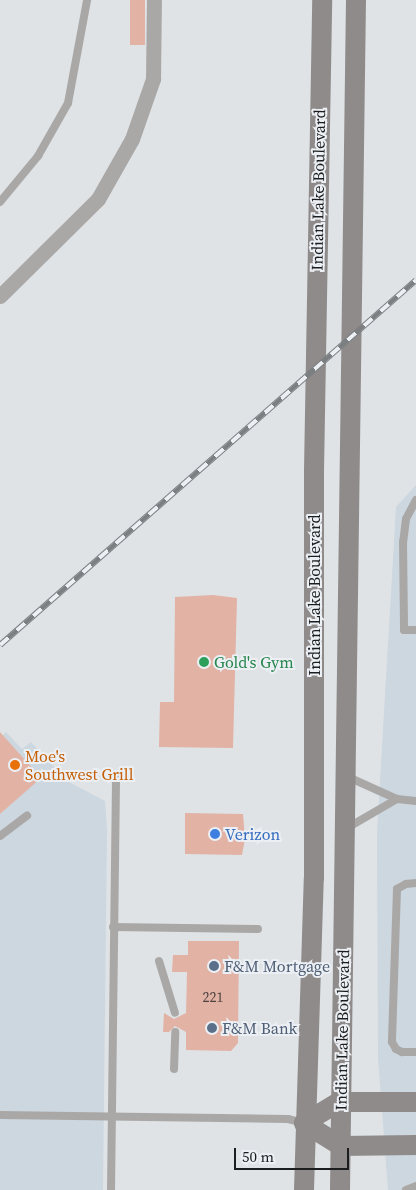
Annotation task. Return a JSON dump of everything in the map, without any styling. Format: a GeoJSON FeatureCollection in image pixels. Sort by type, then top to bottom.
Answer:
{"type":"FeatureCollection","features":[{"type":"Feature","properties":{"kind":"main road","name":"Indian Lake Boulevard"},"geometry":{"type":"LineString","coordinates":[[304,1190],[304,1123],[314,878],[314,471],[322,0]]}},
{"type":"Feature","properties":{"kind":"main road","name":"Indian Lake Boulevard"},"geometry":{"type":"LineString","coordinates":[[340,1190],[339,1102],[346,828],[345,776],[356,0]]}},
{"type":"Feature","properties":{"kind":"main road"},"geometry":{"type":"LineString","coordinates":[[416,1102],[339,1102],[304,1123],[341,1146],[416,1145]]}},
{"type":"Feature","properties":{"kind":"street"},"geometry":{"type":"LineString","coordinates":[[0,296],[98,199],[132,140],[152,79],[154,0]]}},
{"type":"Feature","properties":{"kind":"lane"},"geometry":{"type":"LineString","coordinates":[[0,202],[38,156],[68,103],[86,0]]}},
{"type":"Feature","properties":{"kind":"lane"},"geometry":{"type":"LineString","coordinates":[[416,500],[406,519],[403,542],[404,630],[416,630]]}},
{"type":"Feature","properties":{"kind":"lane"},"geometry":{"type":"LineString","coordinates":[[111,1190],[116,775]]}},
{"type":"Feature","properties":{"kind":"lane"},"geometry":{"type":"LineString","coordinates":[[345,776],[397,799],[416,801]]}},
{"type":"Feature","properties":{"kind":"lane"},"geometry":{"type":"LineString","coordinates":[[346,828],[397,799]]}},
{"type":"Feature","properties":{"kind":"lane"},"geometry":{"type":"LineString","coordinates":[[0,836],[27,816]]}},
{"type":"Feature","properties":{"kind":"lane"},"geometry":{"type":"LineString","coordinates":[[416,883],[406,884],[397,889],[392,1042],[396,1049],[402,1052],[416,1052]]}},
{"type":"Feature","properties":{"kind":"lane"},"geometry":{"type":"LineString","coordinates":[[113,927],[258,929]]}},
{"type":"Feature","properties":{"kind":"lane"},"geometry":{"type":"LineString","coordinates":[[159,961],[175,1013]]}},
{"type":"Feature","properties":{"kind":"lane"},"geometry":{"type":"LineString","coordinates":[[174,1069],[175,1032]]}},
{"type":"Feature","properties":{"kind":"lane"},"geometry":{"type":"LineString","coordinates":[[0,1115],[288,1118],[304,1123]]}},
{"type":"Feature","properties":{"kind":"lane"},"geometry":{"type":"LineString","coordinates":[[406,1190],[416,1186]]}},
{"type":"Feature","properties":{"kind":"shaded area"},"geometry":{"type":"Polygon","coordinates":[[[416,485],[416,1190],[388,1190],[378,1057],[377,833],[396,507],[416,485]]]}},
{"type":"Feature","properties":{"kind":"shaded area"},"geometry":{"type":"Polygon","coordinates":[[[6,732],[22,749],[31,742],[67,781],[105,801],[107,830],[103,1190],[0,1190],[0,738],[6,732]]]}},
{"type":"Feature","properties":{"kind":"building"},"geometry":{"type":"Polygon","coordinates":[[[130,0],[145,0],[145,45],[130,45],[130,0]]]}},
{"type":"Feature","properties":{"kind":"building","name":"Gold's Gym"},"geometry":{"type":"Polygon","coordinates":[[[213,595],[237,598],[233,748],[159,747],[160,702],[174,702],[175,597],[213,595]]]}},
{"type":"Feature","properties":{"kind":"building"},"geometry":{"type":"Polygon","coordinates":[[[0,732],[41,778],[0,814],[0,732]]]}},
{"type":"Feature","properties":{"kind":"building","name":"Verizon"},"geometry":{"type":"Polygon","coordinates":[[[185,813],[243,814],[245,839],[242,855],[185,854],[185,813]]]}},
{"type":"Feature","properties":{"kind":"building"},"geometry":{"type":"Polygon","coordinates":[[[188,941],[239,941],[238,1043],[231,1051],[186,1050],[186,1032],[175,1026],[169,1032],[163,1032],[164,1013],[174,1019],[186,1013],[187,972],[172,972],[173,955],[188,955],[188,941]]]}},
{"type":"Feature","properties":{"kind":"railway"},"geometry":{"type":"LineString","coordinates":[[0,645],[416,280]]}},
{"type":"Feature","properties":{"kind":"place","name":"Gold's Gym"},"geometry":{"type":"Point","coordinates":[204,662]}},
{"type":"Feature","properties":{"kind":"place","name":"Moe's Southwest Grill"},"geometry":{"type":"Point","coordinates":[15,765]}},
{"type":"Feature","properties":{"kind":"place","name":"Verizon"},"geometry":{"type":"Point","coordinates":[215,834]}},
{"type":"Feature","properties":{"kind":"place","name":"F&M Mortgage"},"geometry":{"type":"Point","coordinates":[214,966]}},
{"type":"Feature","properties":{"kind":"place","name":"F&M Bank"},"geometry":{"type":"Point","coordinates":[212,1028]}}]}
